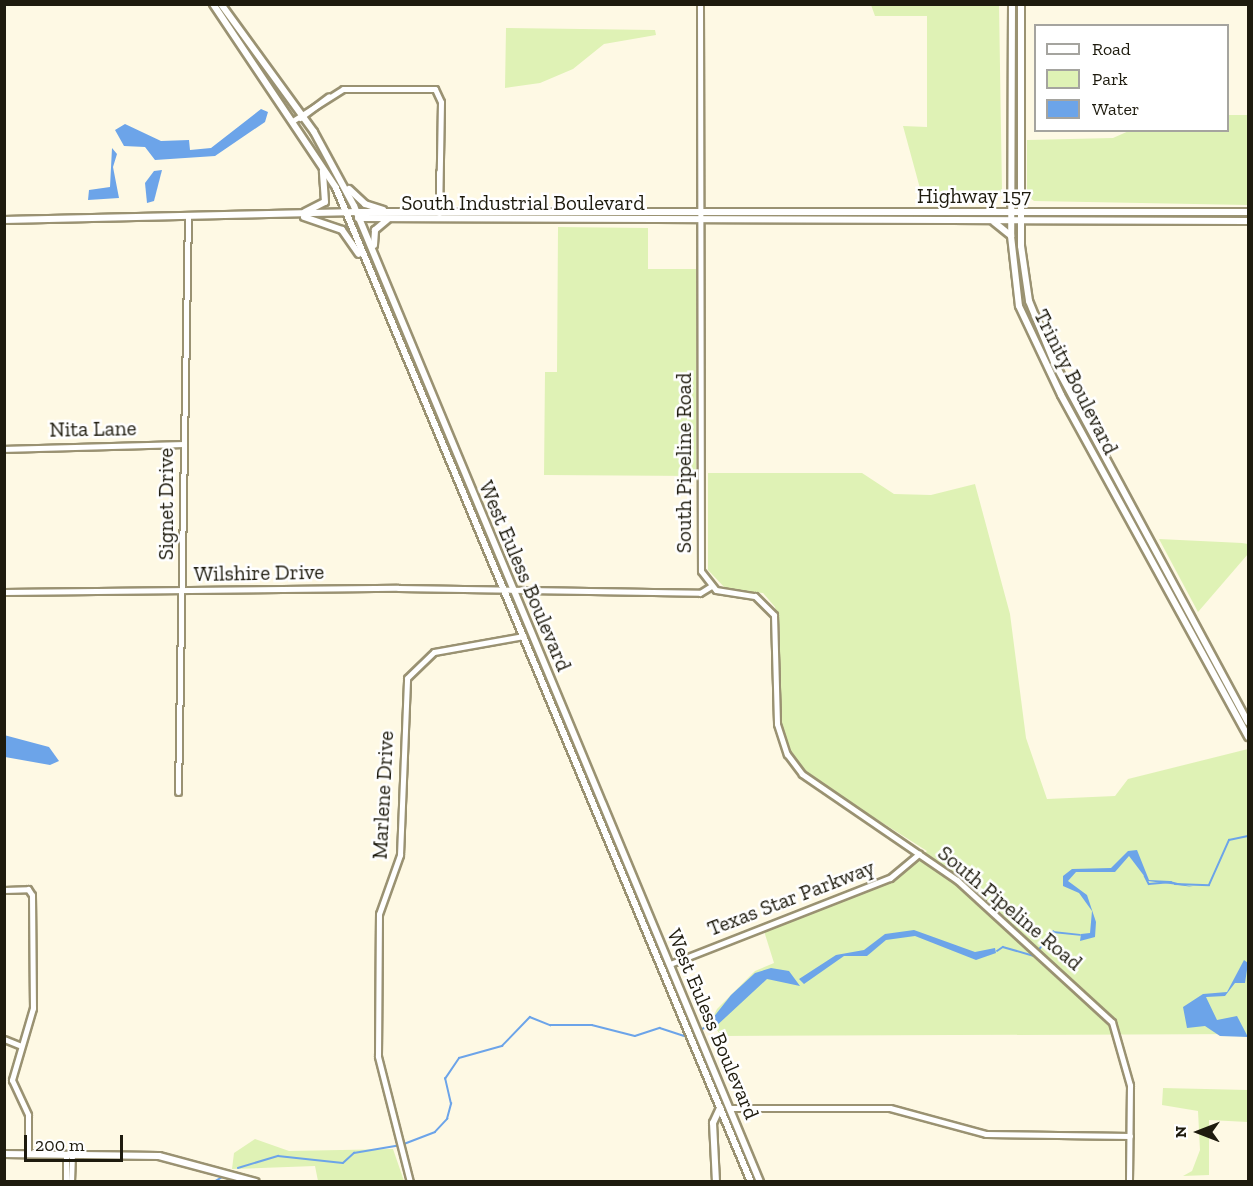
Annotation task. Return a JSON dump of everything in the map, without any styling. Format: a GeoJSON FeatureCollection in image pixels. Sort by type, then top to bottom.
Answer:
{"type":"FeatureCollection","features":[{"type":"Feature","properties":{"kind":"main road","name":"West Euless Boulevard"},"geometry":{"type":"LineString","coordinates":[[213,4],[317,156],[346,214],[751,1182]]}},
{"type":"Feature","properties":{"kind":"main road","name":"West Euless Boulevard"},"geometry":{"type":"LineString","coordinates":[[221,4],[302,115],[338,171],[374,252],[760,1182]]}},
{"type":"Feature","properties":{"kind":"main road","name":"Trinity Boulevard"},"geometry":{"type":"LineString","coordinates":[[1012,4],[1011,236],[1019,306],[1054,382],[1248,737]]}},
{"type":"Feature","properties":{"kind":"main road","name":"Trinity Boulevard"},"geometry":{"type":"LineString","coordinates":[[1021,4],[1020,220],[1021,246],[1029,301],[1063,379],[1248,722]]}},
{"type":"Feature","properties":{"kind":"main road"},"geometry":{"type":"LineString","coordinates":[[1011,134],[1020,134]]}},
{"type":"Feature","properties":{"kind":"main road"},"geometry":{"type":"LineString","coordinates":[[297,215],[325,202],[327,183],[317,156]]}},
{"type":"Feature","properties":{"kind":"main road"},"geometry":{"type":"LineString","coordinates":[[338,171],[357,199],[397,215]]}},
{"type":"Feature","properties":{"kind":"main road"},"geometry":{"type":"LineString","coordinates":[[997,213],[1011,192]]}},
{"type":"Feature","properties":{"kind":"main road"},"geometry":{"type":"LineString","coordinates":[[1021,194],[1025,204],[1041,212]]}},
{"type":"Feature","properties":{"kind":"main road","name":"South Industrial Boulevard"},"geometry":{"type":"LineString","coordinates":[[4,220],[346,214],[439,215],[513,212],[700,212]]}},
{"type":"Feature","properties":{"kind":"main road"},"geometry":{"type":"LineString","coordinates":[[513,212],[513,220]]}},
{"type":"Feature","properties":{"kind":"main road","name":"Highway 157"},"geometry":{"type":"LineString","coordinates":[[700,212],[1248,212]]}},
{"type":"Feature","properties":{"kind":"main road"},"geometry":{"type":"LineString","coordinates":[[1152,213],[1152,221]]}},
{"type":"Feature","properties":{"kind":"main road"},"geometry":{"type":"LineString","coordinates":[[297,215],[342,230],[367,266]]}},
{"type":"Feature","properties":{"kind":"main road"},"geometry":{"type":"LineString","coordinates":[[374,252],[378,225],[397,215]]}},
{"type":"Feature","properties":{"kind":"main road","name":"South Industrial Boulevard"},"geometry":{"type":"LineString","coordinates":[[439,215],[513,220],[700,220]]}},
{"type":"Feature","properties":{"kind":"main road","name":"Highway 157"},"geometry":{"type":"LineString","coordinates":[[700,220],[1248,221]]}},
{"type":"Feature","properties":{"kind":"main road"},"geometry":{"type":"LineString","coordinates":[[1021,246],[1024,230],[1036,220]]}},
{"type":"Feature","properties":{"kind":"main road"},"geometry":{"type":"LineString","coordinates":[[991,221],[1011,236]]}},
{"type":"Feature","properties":{"kind":"main road"},"geometry":{"type":"LineString","coordinates":[[381,298],[391,294]]}},
{"type":"Feature","properties":{"kind":"main road"},"geometry":{"type":"LineString","coordinates":[[400,342],[412,346]]}},
{"type":"Feature","properties":{"kind":"main road"},"geometry":{"type":"LineString","coordinates":[[1054,382],[1063,379]]}},
{"type":"Feature","properties":{"kind":"main road"},"geometry":{"type":"LineString","coordinates":[[1111,486],[1119,482]]}},
{"type":"Feature","properties":{"kind":"main road"},"geometry":{"type":"LineString","coordinates":[[1175,603],[1182,599]]}},
{"type":"Feature","properties":{"kind":"main road"},"geometry":{"type":"LineString","coordinates":[[662,967],[670,964]]}},
{"type":"Feature","properties":{"kind":"main road"},"geometry":{"type":"LineString","coordinates":[[706,1074],[730,1108]]}},
{"type":"Feature","properties":{"kind":"main road"},"geometry":{"type":"LineString","coordinates":[[720,1108],[748,1152]]}},
{"type":"Feature","properties":{"kind":"main road"},"geometry":{"type":"LineString","coordinates":[[716,1182],[713,1123],[720,1108]]}},
{"type":"Feature","properties":{"kind":"main road"},"geometry":{"type":"LineString","coordinates":[[4,1154],[159,1156],[239,1174],[256,1182]]}},
{"type":"Feature","properties":{"kind":"street","name":"South Pipeline Road"},"geometry":{"type":"LineString","coordinates":[[700,4],[700,566],[711,586],[755,596],[774,615],[776,717],[794,765],[957,880],[1062,972],[1120,1036],[1130,1085],[1130,1182]]}},
{"type":"Feature","properties":{"kind":"street"},"geometry":{"type":"LineString","coordinates":[[294,120],[329,96],[350,88],[435,89],[441,102],[439,215]]}},
{"type":"Feature","properties":{"kind":"street","name":"Signet Drive"},"geometry":{"type":"LineString","coordinates":[[178,792],[182,444],[188,216]]}},
{"type":"Feature","properties":{"kind":"street","name":"Nita Lane"},"geometry":{"type":"LineString","coordinates":[[4,449],[182,444]]}},
{"type":"Feature","properties":{"kind":"street","name":"Wilshire Drive"},"geometry":{"type":"LineString","coordinates":[[4,592],[505,590],[514,593],[700,593],[711,586]]}},
{"type":"Feature","properties":{"kind":"street","name":"Marlene Drive"},"geometry":{"type":"LineString","coordinates":[[410,1182],[378,1056],[379,914],[400,855],[407,678],[434,652],[524,636]]}},
{"type":"Feature","properties":{"kind":"street","name":"Texas Star Parkway"},"geometry":{"type":"LineString","coordinates":[[670,964],[890,878],[919,854]]}},
{"type":"Feature","properties":{"kind":"street"},"geometry":{"type":"LineString","coordinates":[[4,890],[30,891],[33,1008],[12,1080],[28,1115],[28,1154]]}},
{"type":"Feature","properties":{"kind":"street"},"geometry":{"type":"LineString","coordinates":[[4,1039],[21,1046]]}},
{"type":"Feature","properties":{"kind":"street"},"geometry":{"type":"LineString","coordinates":[[730,1108],[890,1108],[986,1134],[1130,1136]]}},
{"type":"Feature","properties":{"kind":"street"},"geometry":{"type":"LineString","coordinates":[[66,1182],[69,1154]]}},
{"type":"Feature","properties":{"kind":"street"},"geometry":{"type":"LineString","coordinates":[[69,1154],[71,1182]]}},
{"type":"Feature","properties":{"kind":"green space"},"geometry":{"type":"Polygon","coordinates":[[[871,5],[999,5],[1002,192],[924,203],[903,126],[927,127],[927,16],[875,16],[871,5]]]}},
{"type":"Feature","properties":{"kind":"green space"},"geometry":{"type":"Polygon","coordinates":[[[506,28],[655,30],[656,35],[604,44],[573,69],[540,83],[505,88],[506,28]]]}},
{"type":"Feature","properties":{"kind":"green space"},"geometry":{"type":"Polygon","coordinates":[[[1229,115],[1248,115],[1248,205],[1034,201],[1027,195],[1027,140],[1113,138],[1126,132],[1229,132],[1229,115]]]}},
{"type":"Feature","properties":{"kind":"green space"},"geometry":{"type":"Polygon","coordinates":[[[558,227],[648,228],[648,269],[696,269],[696,476],[544,475],[545,372],[557,372],[558,227]]]}},
{"type":"Feature","properties":{"kind":"green space"},"geometry":{"type":"Polygon","coordinates":[[[708,473],[862,473],[894,494],[931,495],[975,484],[1010,614],[1026,738],[1047,799],[1115,796],[1128,779],[1248,749],[1248,1034],[721,1036],[711,1021],[717,1009],[755,971],[774,963],[764,931],[895,881],[927,851],[810,777],[791,751],[780,721],[780,630],[775,607],[763,593],[726,589],[708,570],[708,473]]]}},
{"type":"Feature","properties":{"kind":"green space"},"geometry":{"type":"Polygon","coordinates":[[[1159,539],[1248,544],[1248,554],[1198,612],[1159,539]]]}},
{"type":"Feature","properties":{"kind":"green space"},"geometry":{"type":"Polygon","coordinates":[[[1163,1088],[1248,1090],[1248,1122],[1209,1120],[1209,1175],[1183,1176],[1192,1171],[1200,1150],[1198,1111],[1162,1105],[1163,1088]]]}},
{"type":"Feature","properties":{"kind":"green space"},"geometry":{"type":"Polygon","coordinates":[[[255,1139],[289,1151],[393,1149],[404,1181],[318,1181],[315,1166],[232,1169],[234,1153],[255,1139]]]}},
{"type":"Feature","properties":{"kind":"water"},"geometry":{"type":"Polygon","coordinates":[[[261,109],[268,112],[265,122],[215,156],[155,160],[145,147],[124,146],[115,130],[125,124],[161,141],[189,140],[190,150],[211,148],[261,109]]]}},
{"type":"Feature","properties":{"kind":"water"},"geometry":{"type":"Polygon","coordinates":[[[112,148],[117,154],[113,167],[119,198],[88,200],[89,190],[110,187],[112,148]]]}},
{"type":"Feature","properties":{"kind":"water"},"geometry":{"type":"Polygon","coordinates":[[[162,170],[154,201],[147,203],[145,183],[154,171],[162,170]]]}},
{"type":"Feature","properties":{"kind":"water"},"geometry":{"type":"Polygon","coordinates":[[[4,735],[49,747],[59,761],[50,765],[5,757],[4,735]]]}},
{"type":"Feature","properties":{"kind":"water"},"geometry":{"type":"Polygon","coordinates":[[[1137,850],[1149,880],[1170,881],[1193,887],[1148,881],[1129,856],[1115,872],[1076,872],[1068,881],[1087,895],[1096,922],[1095,937],[1080,941],[1081,934],[1090,933],[1092,911],[1079,893],[1063,886],[1063,876],[1072,869],[1111,868],[1128,851],[1137,850]]]}},
{"type":"Feature","properties":{"kind":"water"},"geometry":{"type":"Polygon","coordinates":[[[914,930],[975,952],[995,948],[996,953],[976,960],[915,936],[886,940],[867,956],[844,956],[804,984],[799,979],[836,955],[864,950],[885,934],[914,930]]]}},
{"type":"Feature","properties":{"kind":"water"},"geometry":{"type":"Polygon","coordinates":[[[1244,960],[1248,963],[1245,983],[1235,983],[1225,996],[1206,997],[1217,1020],[1237,1016],[1248,1037],[1220,1036],[1205,1026],[1187,1028],[1183,1007],[1203,994],[1227,992],[1244,960]]]}},
{"type":"Feature","properties":{"kind":"water"},"geometry":{"type":"Polygon","coordinates":[[[771,968],[789,971],[800,986],[767,979],[713,1029],[709,1023],[731,995],[755,973],[771,968]]]}},
{"type":"Feature","properties":{"kind":"waterway"},"geometry":{"type":"LineString","coordinates":[[1175,884],[1209,885],[1229,840],[1248,836]]}},
{"type":"Feature","properties":{"kind":"waterway"},"geometry":{"type":"LineString","coordinates":[[1145,876],[1149,884],[1171,882]]}},
{"type":"Feature","properties":{"kind":"waterway"},"geometry":{"type":"LineString","coordinates":[[997,951],[1003,947],[1034,956],[1053,932],[1080,935]]}},
{"type":"Feature","properties":{"kind":"waterway"},"geometry":{"type":"LineString","coordinates":[[404,1144],[435,1132],[447,1119],[451,1104],[445,1079],[459,1058],[502,1046],[530,1017],[550,1025],[592,1025],[635,1036],[660,1028],[685,1036]]}},
{"type":"Feature","properties":{"kind":"waterway"},"geometry":{"type":"LineString","coordinates":[[702,1029],[712,1025]]}},
{"type":"Feature","properties":{"kind":"waterway"},"geometry":{"type":"LineString","coordinates":[[238,1168],[278,1156],[343,1163],[354,1153],[396,1146]]}},
{"type":"Feature","properties":{"kind":"waterway"},"geometry":{"type":"LineString","coordinates":[[214,1182],[224,1176]]}}]}
